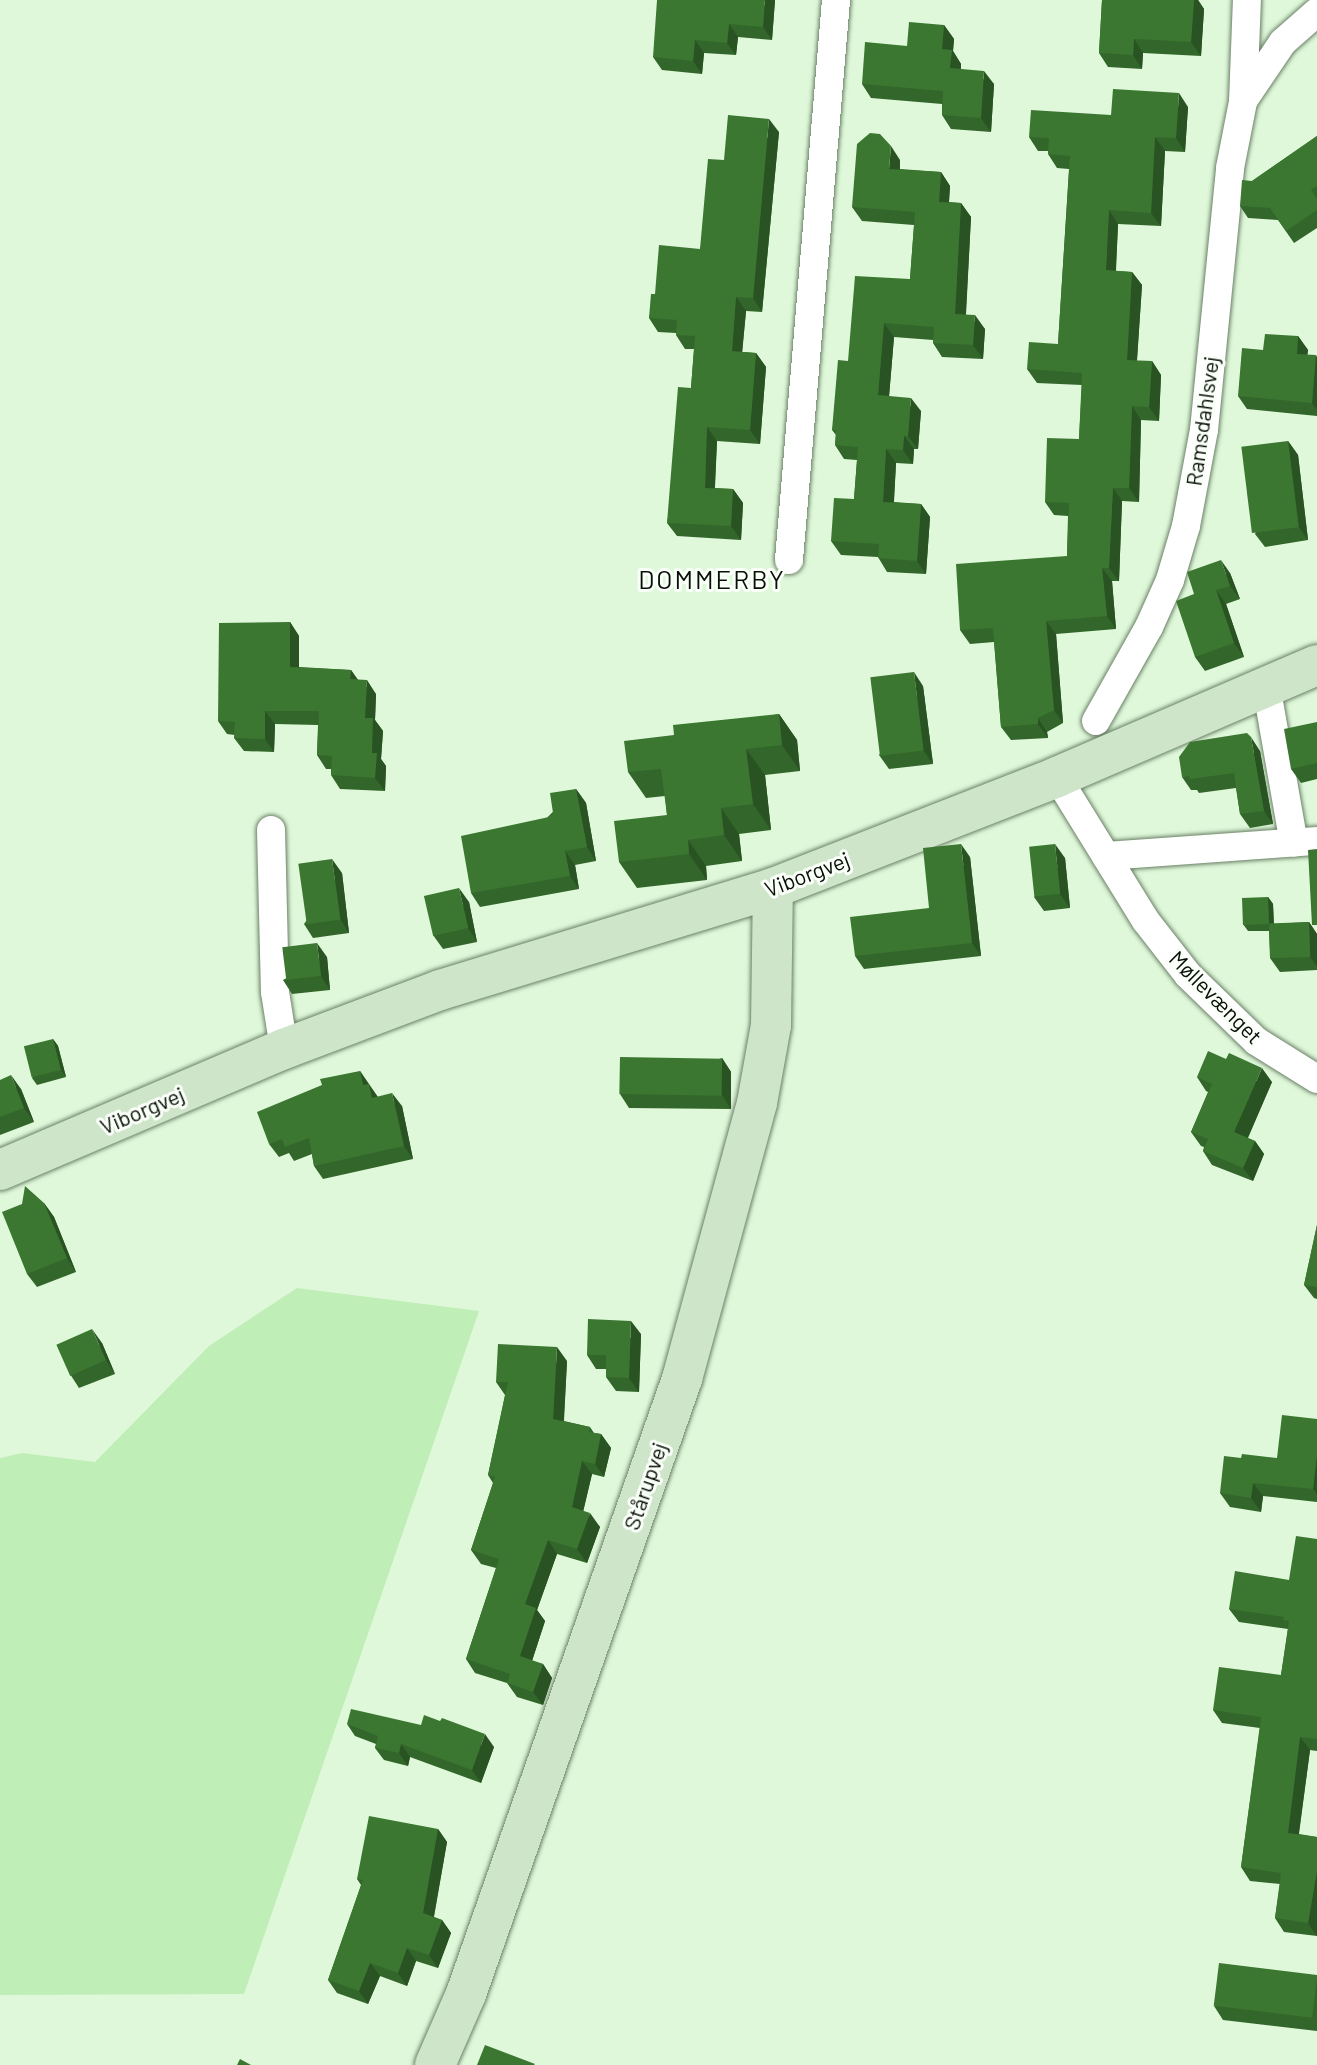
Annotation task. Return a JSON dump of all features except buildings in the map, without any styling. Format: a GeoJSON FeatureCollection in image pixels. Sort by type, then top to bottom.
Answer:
{"type":"FeatureCollection","features":[{"type":"Feature","properties":{"kind":"street"},"geometry":{"type":"LineString","coordinates":[[789,560],[836,0]]}},
{"type":"Feature","properties":{"kind":"street","name":"Ramsdahlsvej"},"geometry":{"type":"LineString","coordinates":[[1096,721],[1154,615],[1170,580],[1186,526],[1204,430],[1230,168],[1243,102],[1247,0]]}},
{"type":"Feature","properties":{"kind":"street","name":"Ramsdahlsvej"},"geometry":{"type":"LineString","coordinates":[[1243,102],[1283,42],[1317,12]]}},
{"type":"Feature","properties":{"kind":"street","name":"Viborgvej"},"geometry":{"type":"LineString","coordinates":[[0,1170],[284,1049],[440,990],[773,888],[1057,777],[1317,665]]}},
{"type":"Feature","properties":{"kind":"street"},"geometry":{"type":"LineString","coordinates":[[1106,856],[1306,842],[1266,685]]}},
{"type":"Feature","properties":{"kind":"street","name":"Møllevænget"},"geometry":{"type":"LineString","coordinates":[[1057,777],[1146,921],[1188,975],[1256,1041],[1317,1079]]}},
{"type":"Feature","properties":{"kind":"street"},"geometry":{"type":"LineString","coordinates":[[271,830],[275,992],[284,1049]]}},
{"type":"Feature","properties":{"kind":"street","name":"Stårupvej"},"geometry":{"type":"LineString","coordinates":[[435,2065],[466,1994],[682,1379],[757,1103],[771,1025],[773,888]]}},
{"type":"Feature","properties":{"kind":"green space"},"geometry":{"type":"Polygon","coordinates":[[[297,1288],[479,1311],[244,1994],[0,1995],[0,1458],[22,1453],[95,1462],[209,1346],[297,1288]]]}},
{"type":"Feature","properties":{"kind":"district","name":"DOMMERBY"},"geometry":{"type":"Point","coordinates":[712,579]}}]}
